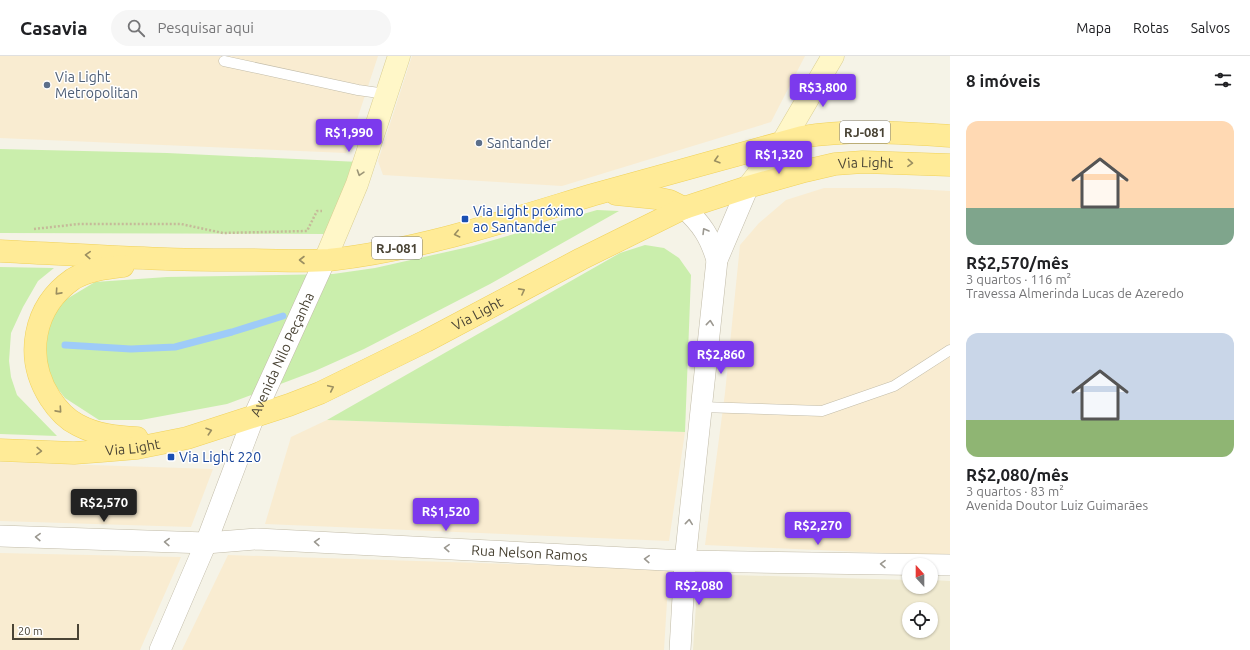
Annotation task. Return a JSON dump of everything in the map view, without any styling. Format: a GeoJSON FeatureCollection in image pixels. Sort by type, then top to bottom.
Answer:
{"type":"FeatureCollection","features":[{"type":"Feature","properties":{"kind":"main road","name":"RJ-081"},"geometry":{"type":"LineString","coordinates":[[0,251],[174,259],[325,260],[377,253],[481,229],[594,195],[802,137],[822,134],[861,132],[950,136]]}},
{"type":"Feature","properties":{"kind":"main road","name":"Via Light"},"geometry":{"type":"LineString","coordinates":[[0,450],[74,453],[137,448],[187,438],[320,393],[366,371],[607,246],[684,208],[748,187],[835,164],[870,162],[950,165]]}},
{"type":"Feature","properties":{"kind":"main road"},"geometry":{"type":"LineString","coordinates":[[594,195],[620,194],[648,197],[670,201],[684,208]]}},
{"type":"Feature","properties":{"kind":"main road"},"geometry":{"type":"LineString","coordinates":[[174,259],[103,269],[90,272],[74,279],[56,294],[43,315],[35,341],[35,361],[40,380],[51,400],[64,416],[77,425],[96,433],[116,437],[187,438]]}},
{"type":"Feature","properties":{"kind":"street","name":"Avenida Nilo Peçanha"},"geometry":{"type":"LineString","coordinates":[[160,650],[206,543],[254,416],[325,260],[356,184],[399,56]]}},
{"type":"Feature","properties":{"kind":"street"},"geometry":{"type":"LineString","coordinates":[[680,650],[686,560],[717,260],[748,187],[782,143],[833,56]]}},
{"type":"Feature","properties":{"kind":"street"},"geometry":{"type":"LineString","coordinates":[[684,208],[702,226],[712,245],[717,260]]}},
{"type":"Feature","properties":{"kind":"street","name":"Rua Nelson Ramos"},"geometry":{"type":"LineString","coordinates":[[0,536],[206,543],[257,539],[686,560],[950,565]]}},
{"type":"Feature","properties":{"kind":"lane"},"geometry":{"type":"LineString","coordinates":[[224,61],[386,94]]}},
{"type":"Feature","properties":{"kind":"lane"},"geometry":{"type":"LineString","coordinates":[[701,407],[822,411],[894,386],[950,350]]}},
{"type":"Feature","properties":{"kind":"path"},"geometry":{"type":"LineString","coordinates":[[28,228],[79,224],[181,224],[223,233],[307,231],[317,210],[344,213]]}},
{"type":"Feature","properties":{"kind":"shaded area"},"geometry":{"type":"Polygon","coordinates":[[[0,56],[378,56],[346,153],[0,138],[0,56]]]}},
{"type":"Feature","properties":{"kind":"shaded area"},"geometry":{"type":"Polygon","coordinates":[[[412,56],[805,56],[771,122],[562,186],[383,175],[378,161],[412,56]]]}},
{"type":"Feature","properties":{"kind":"shaded area"},"geometry":{"type":"Polygon","coordinates":[[[824,188],[895,188],[950,191],[950,556],[705,545],[725,393],[740,245],[759,223],[786,200],[824,188]]]}},
{"type":"Feature","properties":{"kind":"shaded area"},"geometry":{"type":"Polygon","coordinates":[[[327,420],[685,432],[669,541],[265,524],[291,437],[327,420]]]}},
{"type":"Feature","properties":{"kind":"shaded area"},"geometry":{"type":"Polygon","coordinates":[[[0,462],[213,469],[191,527],[0,521],[0,462]]]}},
{"type":"Feature","properties":{"kind":"shaded area"},"geometry":{"type":"Polygon","coordinates":[[[0,553],[181,557],[140,650],[0,650],[0,553]]]}},
{"type":"Feature","properties":{"kind":"shaded area"},"geometry":{"type":"Polygon","coordinates":[[[228,555],[669,569],[664,650],[182,650],[228,555]]]}},
{"type":"Feature","properties":{"kind":"shaded area"},"geometry":{"type":"Polygon","coordinates":[[[698,574],[902,580],[902,594],[938,594],[938,580],[950,581],[950,650],[693,650],[698,574]]]}},
{"type":"Feature","properties":{"kind":"green space"},"geometry":{"type":"Polygon","coordinates":[[[0,149],[167,153],[359,162],[327,234],[0,233],[0,149]]]}},
{"type":"Feature","properties":{"kind":"green space"},"geometry":{"type":"Polygon","coordinates":[[[597,210],[619,211],[490,284],[364,349],[315,371],[227,404],[141,420],[99,420],[65,398],[54,384],[44,362],[46,334],[56,311],[65,300],[95,282],[167,277],[333,274],[375,268],[473,246],[597,210]]]}},
{"type":"Feature","properties":{"kind":"green space"},"geometry":{"type":"Polygon","coordinates":[[[645,245],[664,248],[679,258],[691,275],[685,432],[327,420],[620,253],[645,245]]]}},
{"type":"Feature","properties":{"kind":"green space"},"geometry":{"type":"Polygon","coordinates":[[[0,267],[54,268],[38,281],[23,307],[11,333],[9,361],[11,377],[17,395],[57,436],[0,434],[0,267]]]}},
{"type":"Feature","properties":{"kind":"waterway"},"geometry":{"type":"LineString","coordinates":[[65,345],[131,349],[175,347],[232,332],[283,316]]}},
{"type":"Feature","properties":{"kind":"place","name":"Via Light Metropolitan"},"geometry":{"type":"Point","coordinates":[47,85]}},
{"type":"Feature","properties":{"kind":"place","name":"Santander"},"geometry":{"type":"Point","coordinates":[479,143]}},
{"type":"Feature","properties":{"kind":"place","name":"Via Light próximo ao Santander"},"geometry":{"type":"Point","coordinates":[465,219]}},
{"type":"Feature","properties":{"kind":"place","name":"Via Light 220"},"geometry":{"type":"Point","coordinates":[171,457]}}]}
